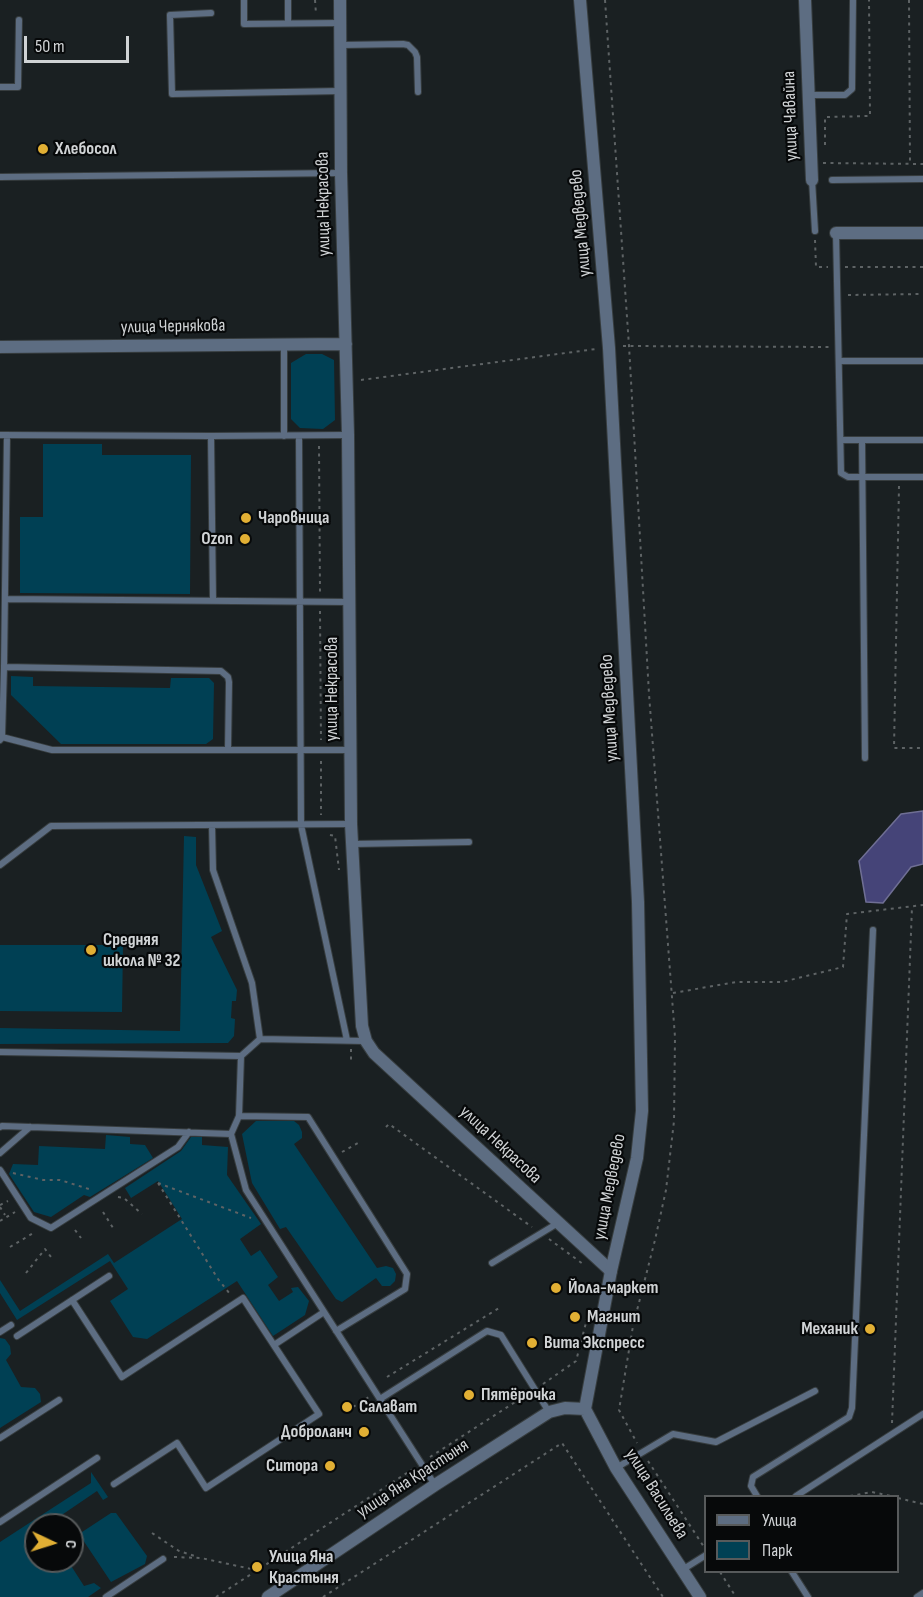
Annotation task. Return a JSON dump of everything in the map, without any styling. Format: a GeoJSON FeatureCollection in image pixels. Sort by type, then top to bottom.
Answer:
{"type":"FeatureCollection","features":[{"type":"Feature","properties":{"kind":"street","name":"улица Некрасова"},"geometry":{"type":"LineString","coordinates":[[340,0],[341,173],[348,382],[351,844],[362,1026],[366,1041],[374,1053],[611,1271]]}},
{"type":"Feature","properties":{"kind":"street","name":"улица Медведево"},"geometry":{"type":"LineString","coordinates":[[580,0],[609,348],[638,902],[642,1111],[637,1158],[611,1271],[585,1409]]}},
{"type":"Feature","properties":{"kind":"street","name":"улица Чавайна"},"geometry":{"type":"LineString","coordinates":[[805,0],[812,180]]}},
{"type":"Feature","properties":{"kind":"street"},"geometry":{"type":"LineString","coordinates":[[836,233],[923,233]]}},
{"type":"Feature","properties":{"kind":"street","name":"улица Чернякова"},"geometry":{"type":"LineString","coordinates":[[0,347],[346,344]]}},
{"type":"Feature","properties":{"kind":"street","name":"улица Яна Крастыня"},"geometry":{"type":"LineString","coordinates":[[268,1597],[549,1412],[565,1408],[585,1409]]}},
{"type":"Feature","properties":{"kind":"street","name":"улица Васильева"},"geometry":{"type":"LineString","coordinates":[[585,1409],[616,1468],[700,1597]]}},
{"type":"Feature","properties":{"kind":"lane"},"geometry":{"type":"LineString","coordinates":[[244,0],[244,24],[340,22]]}},
{"type":"Feature","properties":{"kind":"lane"},"geometry":{"type":"LineString","coordinates":[[288,0],[288,23]]}},
{"type":"Feature","properties":{"kind":"lane"},"geometry":{"type":"LineString","coordinates":[[808,95],[845,95],[852,89],[853,0]]}},
{"type":"Feature","properties":{"kind":"lane"},"geometry":{"type":"LineString","coordinates":[[211,13],[170,15],[172,94],[341,91]]}},
{"type":"Feature","properties":{"kind":"lane"},"geometry":{"type":"LineString","coordinates":[[0,87],[18,87],[20,20]]}},
{"type":"Feature","properties":{"kind":"lane"},"geometry":{"type":"LineString","coordinates":[[341,45],[408,45],[417,57],[418,92]]}},
{"type":"Feature","properties":{"kind":"lane"},"geometry":{"type":"LineString","coordinates":[[0,177],[341,173]]}},
{"type":"Feature","properties":{"kind":"lane"},"geometry":{"type":"LineString","coordinates":[[832,180],[923,179]]}},
{"type":"Feature","properties":{"kind":"lane","name":"улица Чавайна"},"geometry":{"type":"LineString","coordinates":[[812,180],[814,231]]}},
{"type":"Feature","properties":{"kind":"lane"},"geometry":{"type":"LineString","coordinates":[[836,233],[841,473],[848,477],[923,477]]}},
{"type":"Feature","properties":{"kind":"lane"},"geometry":{"type":"LineString","coordinates":[[284,344],[284,436]]}},
{"type":"Feature","properties":{"kind":"lane"},"geometry":{"type":"LineString","coordinates":[[839,361],[923,361]]}},
{"type":"Feature","properties":{"kind":"lane"},"geometry":{"type":"LineString","coordinates":[[348,435],[4,435],[4,667],[1,739],[52,750],[350,750]]}},
{"type":"Feature","properties":{"kind":"lane"},"geometry":{"type":"LineString","coordinates":[[211,436],[213,601]]}},
{"type":"Feature","properties":{"kind":"lane"},"geometry":{"type":"LineString","coordinates":[[299,436],[301,825],[347,1040]]}},
{"type":"Feature","properties":{"kind":"lane"},"geometry":{"type":"LineString","coordinates":[[840,440],[923,440]]}},
{"type":"Feature","properties":{"kind":"lane"},"geometry":{"type":"LineString","coordinates":[[862,440],[866,758]]}},
{"type":"Feature","properties":{"kind":"lane"},"geometry":{"type":"LineString","coordinates":[[3,602],[349,602]]}},
{"type":"Feature","properties":{"kind":"lane"},"geometry":{"type":"LineString","coordinates":[[4,667],[221,671],[230,682],[228,749]]}},
{"type":"Feature","properties":{"kind":"lane"},"geometry":{"type":"LineString","coordinates":[[0,864],[51,826],[351,824]]}},
{"type":"Feature","properties":{"kind":"lane"},"geometry":{"type":"LineString","coordinates":[[212,825],[213,870],[252,983],[260,1039]]}},
{"type":"Feature","properties":{"kind":"lane"},"geometry":{"type":"LineString","coordinates":[[351,844],[470,842]]}},
{"type":"Feature","properties":{"kind":"lane"},"geometry":{"type":"LineString","coordinates":[[756,1495],[751,1486],[753,1477],[849,1417],[852,1408],[873,930]]}},
{"type":"Feature","properties":{"kind":"lane"},"geometry":{"type":"LineString","coordinates":[[0,1052],[241,1056],[260,1039],[366,1041]]}},
{"type":"Feature","properties":{"kind":"lane"},"geometry":{"type":"LineString","coordinates":[[241,1056],[239,1116],[231,1134],[246,1190],[435,1485]]}},
{"type":"Feature","properties":{"kind":"lane"},"geometry":{"type":"LineString","coordinates":[[239,1116],[308,1118],[407,1274],[405,1289],[336,1331]]}},
{"type":"Feature","properties":{"kind":"lane"},"geometry":{"type":"LineString","coordinates":[[0,1127],[231,1134]]}},
{"type":"Feature","properties":{"kind":"lane"},"geometry":{"type":"LineString","coordinates":[[0,1153],[30,1127]]}},
{"type":"Feature","properties":{"kind":"lane"},"geometry":{"type":"LineString","coordinates":[[0,1170],[31,1218],[51,1228],[178,1148],[189,1132]]}},
{"type":"Feature","properties":{"kind":"lane"},"geometry":{"type":"LineString","coordinates":[[492,1263],[558,1223]]}},
{"type":"Feature","properties":{"kind":"lane"},"geometry":{"type":"LineString","coordinates":[[17,1336],[109,1276]]}},
{"type":"Feature","properties":{"kind":"lane"},"geometry":{"type":"LineString","coordinates":[[72,1300],[122,1377],[243,1298],[319,1414],[206,1488],[177,1443],[114,1484]]}},
{"type":"Feature","properties":{"kind":"lane"},"geometry":{"type":"LineString","coordinates":[[274,1345],[324,1312]]}},
{"type":"Feature","properties":{"kind":"lane"},"geometry":{"type":"LineString","coordinates":[[0,1332],[10,1325]]}},
{"type":"Feature","properties":{"kind":"lane"},"geometry":{"type":"LineString","coordinates":[[380,1400],[487,1332],[501,1335],[549,1412]]}},
{"type":"Feature","properties":{"kind":"lane"},"geometry":{"type":"LineString","coordinates":[[616,1468],[673,1434],[716,1442],[814,1391]]}},
{"type":"Feature","properties":{"kind":"lane"},"geometry":{"type":"LineString","coordinates":[[0,1438],[59,1400]]}},
{"type":"Feature","properties":{"kind":"lane"},"geometry":{"type":"LineString","coordinates":[[799,1495],[923,1414]]}},
{"type":"Feature","properties":{"kind":"lane"},"geometry":{"type":"LineString","coordinates":[[0,1522],[97,1458]]}},
{"type":"Feature","properties":{"kind":"lane"},"geometry":{"type":"LineString","coordinates":[[682,1570],[704,1556]]}},
{"type":"Feature","properties":{"kind":"lane"},"geometry":{"type":"LineString","coordinates":[[106,1597],[165,1558]]}},
{"type":"Feature","properties":{"kind":"lane"},"geometry":{"type":"LineString","coordinates":[[793,1573],[808,1597]]}},
{"type":"Feature","properties":{"kind":"lane"},"geometry":{"type":"LineString","coordinates":[[916,1597],[923,1593]]}},
{"type":"Feature","properties":{"kind":"path"},"geometry":{"type":"LineString","coordinates":[[315,0],[316,23]]}},
{"type":"Feature","properties":{"kind":"path"},"geometry":{"type":"LineString","coordinates":[[605,0],[629,346],[649,694],[675,1037],[674,1121],[666,1190],[656,1240],[633,1326],[619,1410],[642,1452],[704,1547]]}},
{"type":"Feature","properties":{"kind":"path"},"geometry":{"type":"LineString","coordinates":[[909,0],[910,164]]}},
{"type":"Feature","properties":{"kind":"path"},"geometry":{"type":"LineString","coordinates":[[811,163],[923,164]]}},
{"type":"Feature","properties":{"kind":"path"},"geometry":{"type":"LineString","coordinates":[[814,231],[816,267],[923,267]]}},
{"type":"Feature","properties":{"kind":"path"},"geometry":{"type":"LineString","coordinates":[[838,295],[923,294]]}},
{"type":"Feature","properties":{"kind":"path"},"geometry":{"type":"LineString","coordinates":[[348,382],[629,346],[839,347]]}},
{"type":"Feature","properties":{"kind":"path"},"geometry":{"type":"LineString","coordinates":[[899,477],[894,748],[923,748]]}},
{"type":"Feature","properties":{"kind":"path"},"geometry":{"type":"LineString","coordinates":[[672,993],[736,982],[782,982],[843,967],[847,914],[923,905]]}},
{"type":"Feature","properties":{"kind":"path"},"geometry":{"type":"LineString","coordinates":[[892,1434],[912,907]]}},
{"type":"Feature","properties":{"kind":"path"},"geometry":{"type":"LineString","coordinates":[[386,1126],[389,1124],[589,1269]]}},
{"type":"Feature","properties":{"kind":"path"},"geometry":{"type":"LineString","coordinates":[[334,1158],[358,1143]]}},
{"type":"Feature","properties":{"kind":"path"},"geometry":{"type":"LineString","coordinates":[[10,1172],[43,1180],[60,1180],[78,1184],[104,1194]]}},
{"type":"Feature","properties":{"kind":"path"},"geometry":{"type":"LineString","coordinates":[[236,1302],[218,1279],[158,1183],[267,1224]]}},
{"type":"Feature","properties":{"kind":"path"},"geometry":{"type":"LineString","coordinates":[[5,1215],[0,1206],[12,1198]]}},
{"type":"Feature","properties":{"kind":"path"},"geometry":{"type":"LineString","coordinates":[[124,1198],[142,1214]]}},
{"type":"Feature","properties":{"kind":"path"},"geometry":{"type":"LineString","coordinates":[[0,1221],[20,1209]]}},
{"type":"Feature","properties":{"kind":"path"},"geometry":{"type":"LineString","coordinates":[[103,1212],[115,1231]]}},
{"type":"Feature","properties":{"kind":"path"},"geometry":{"type":"LineString","coordinates":[[75,1230],[81,1238]]}},
{"type":"Feature","properties":{"kind":"path"},"geometry":{"type":"LineString","coordinates":[[10,1247],[34,1232]]}},
{"type":"Feature","properties":{"kind":"path"},"geometry":{"type":"LineString","coordinates":[[26,1273],[45,1249],[51,1257]]}},
{"type":"Feature","properties":{"kind":"path"},"geometry":{"type":"LineString","coordinates":[[387,1377],[499,1308]]}},
{"type":"Feature","properties":{"kind":"path"},"geometry":{"type":"LineString","coordinates":[[544,1383],[576,1361],[590,1308]]}},
{"type":"Feature","properties":{"kind":"path"},"geometry":{"type":"LineString","coordinates":[[216,1597],[535,1389]]}},
{"type":"Feature","properties":{"kind":"path"},"geometry":{"type":"LineString","coordinates":[[353,1407],[375,1392]]}},
{"type":"Feature","properties":{"kind":"path"},"geometry":{"type":"LineString","coordinates":[[323,1597],[562,1443],[663,1597]]}},
{"type":"Feature","properties":{"kind":"path"},"geometry":{"type":"LineString","coordinates":[[859,1495],[872,1492],[883,1495]]}},
{"type":"Feature","properties":{"kind":"path"},"geometry":{"type":"LineString","coordinates":[[899,1498],[923,1504]]}},
{"type":"Feature","properties":{"kind":"path"},"geometry":{"type":"LineString","coordinates":[[152,1533],[179,1551],[256,1570]]}},
{"type":"Feature","properties":{"kind":"path"},"geometry":{"type":"LineString","coordinates":[[165,1558],[201,1558]]}},
{"type":"Feature","properties":{"kind":"path"},"geometry":{"type":"LineString","coordinates":[[721,1573],[736,1597]]}},
{"type":"Feature","properties":{"kind":"green space"},"geometry":{"type":"Polygon","coordinates":[[[306,354],[322,354],[334,360],[335,420],[323,429],[300,428],[291,419],[291,363],[306,354]]]}},
{"type":"Feature","properties":{"kind":"green space"},"geometry":{"type":"Polygon","coordinates":[[[43,444],[102,444],[102,455],[191,455],[190,594],[20,593],[20,517],[43,517],[43,444]]]}},
{"type":"Feature","properties":{"kind":"green space"},"geometry":{"type":"Polygon","coordinates":[[[11,676],[33,677],[33,686],[170,688],[171,678],[209,678],[214,683],[213,739],[206,744],[61,744],[11,695],[11,676]]]}},
{"type":"Feature","properties":{"kind":"green space"},"geometry":{"type":"Polygon","coordinates":[[[184,836],[196,837],[196,865],[222,931],[211,937],[237,990],[236,1001],[232,1001],[231,1018],[235,1019],[234,1036],[228,1043],[0,1044],[0,1028],[180,1031],[184,836]]]}},
{"type":"Feature","properties":{"kind":"green space"},"geometry":{"type":"Polygon","coordinates":[[[0,945],[123,945],[122,1012],[0,1011],[0,945]]]}},
{"type":"Feature","properties":{"kind":"green space"},"geometry":{"type":"Polygon","coordinates":[[[256,1121],[294,1121],[299,1125],[302,1138],[294,1144],[377,1268],[386,1266],[393,1268],[396,1274],[395,1281],[390,1286],[382,1286],[376,1278],[342,1302],[336,1299],[286,1227],[280,1229],[252,1183],[242,1134],[256,1121]]]}},
{"type":"Feature","properties":{"kind":"green space"},"geometry":{"type":"Polygon","coordinates":[[[106,1135],[130,1137],[130,1144],[145,1145],[153,1158],[90,1197],[84,1195],[51,1217],[34,1212],[9,1174],[13,1164],[38,1165],[39,1146],[105,1149],[106,1135]]]}},
{"type":"Feature","properties":{"kind":"green space"},"geometry":{"type":"Polygon","coordinates":[[[191,1137],[202,1137],[202,1145],[228,1147],[227,1175],[261,1224],[240,1239],[251,1256],[260,1250],[278,1277],[268,1285],[279,1301],[293,1292],[291,1288],[298,1287],[309,1301],[305,1315],[273,1336],[237,1281],[147,1339],[133,1337],[110,1301],[128,1289],[110,1261],[17,1320],[0,1293],[0,1280],[20,1311],[108,1254],[114,1263],[182,1219],[158,1181],[131,1198],[125,1188],[181,1151],[191,1137]]]}},
{"type":"Feature","properties":{"kind":"green space"},"geometry":{"type":"Polygon","coordinates":[[[0,1338],[5,1339],[10,1346],[11,1354],[6,1360],[21,1387],[35,1388],[40,1394],[41,1402],[0,1428],[0,1338]]]}},
{"type":"Feature","properties":{"kind":"green space"},"geometry":{"type":"Polygon","coordinates":[[[91,1472],[108,1497],[103,1500],[97,1491],[65,1513],[45,1513],[91,1483],[91,1472]]]}},
{"type":"Feature","properties":{"kind":"green space"},"geometry":{"type":"Polygon","coordinates":[[[111,1513],[116,1513],[147,1556],[145,1564],[111,1582],[84,1542],[84,1531],[111,1513]]]}},
{"type":"Feature","properties":{"kind":"green space"},"geometry":{"type":"Polygon","coordinates":[[[24,1526],[24,1573],[76,1573],[84,1586],[94,1583],[101,1588],[88,1597],[0,1597],[0,1542],[24,1526]]]}},
{"type":"Feature","properties":{"kind":"shaded area"},"geometry":{"type":"Polygon","coordinates":[[[923,811],[923,864],[911,867],[883,903],[866,902],[859,861],[901,814],[923,811]]]}},
{"type":"Feature","properties":{"kind":"place","name":"Хлебосол"},"geometry":{"type":"Point","coordinates":[43,149]}},
{"type":"Feature","properties":{"kind":"place","name":"Чаровница"},"geometry":{"type":"Point","coordinates":[246,518]}},
{"type":"Feature","properties":{"kind":"place","name":"Ozon"},"geometry":{"type":"Point","coordinates":[245,539]}},
{"type":"Feature","properties":{"kind":"place","name":"Средняя школа № 32"},"geometry":{"type":"Point","coordinates":[91,950]}},
{"type":"Feature","properties":{"kind":"place","name":"Йола-маркет"},"geometry":{"type":"Point","coordinates":[556,1288]}},
{"type":"Feature","properties":{"kind":"place","name":"Магнит"},"geometry":{"type":"Point","coordinates":[575,1317]}},
{"type":"Feature","properties":{"kind":"place","name":"Механик"},"geometry":{"type":"Point","coordinates":[870,1329]}},
{"type":"Feature","properties":{"kind":"place","name":"Вита Экспресс"},"geometry":{"type":"Point","coordinates":[532,1343]}},
{"type":"Feature","properties":{"kind":"place","name":"Пятёрочка"},"geometry":{"type":"Point","coordinates":[469,1395]}},
{"type":"Feature","properties":{"kind":"place","name":"Салават"},"geometry":{"type":"Point","coordinates":[347,1407]}},
{"type":"Feature","properties":{"kind":"place","name":"Доброланч"},"geometry":{"type":"Point","coordinates":[364,1432]}},
{"type":"Feature","properties":{"kind":"place","name":"Ситора"},"geometry":{"type":"Point","coordinates":[330,1466]}},
{"type":"Feature","properties":{"kind":"place","name":"Улица Яна Крастыня"},"geometry":{"type":"Point","coordinates":[257,1567]}}]}
